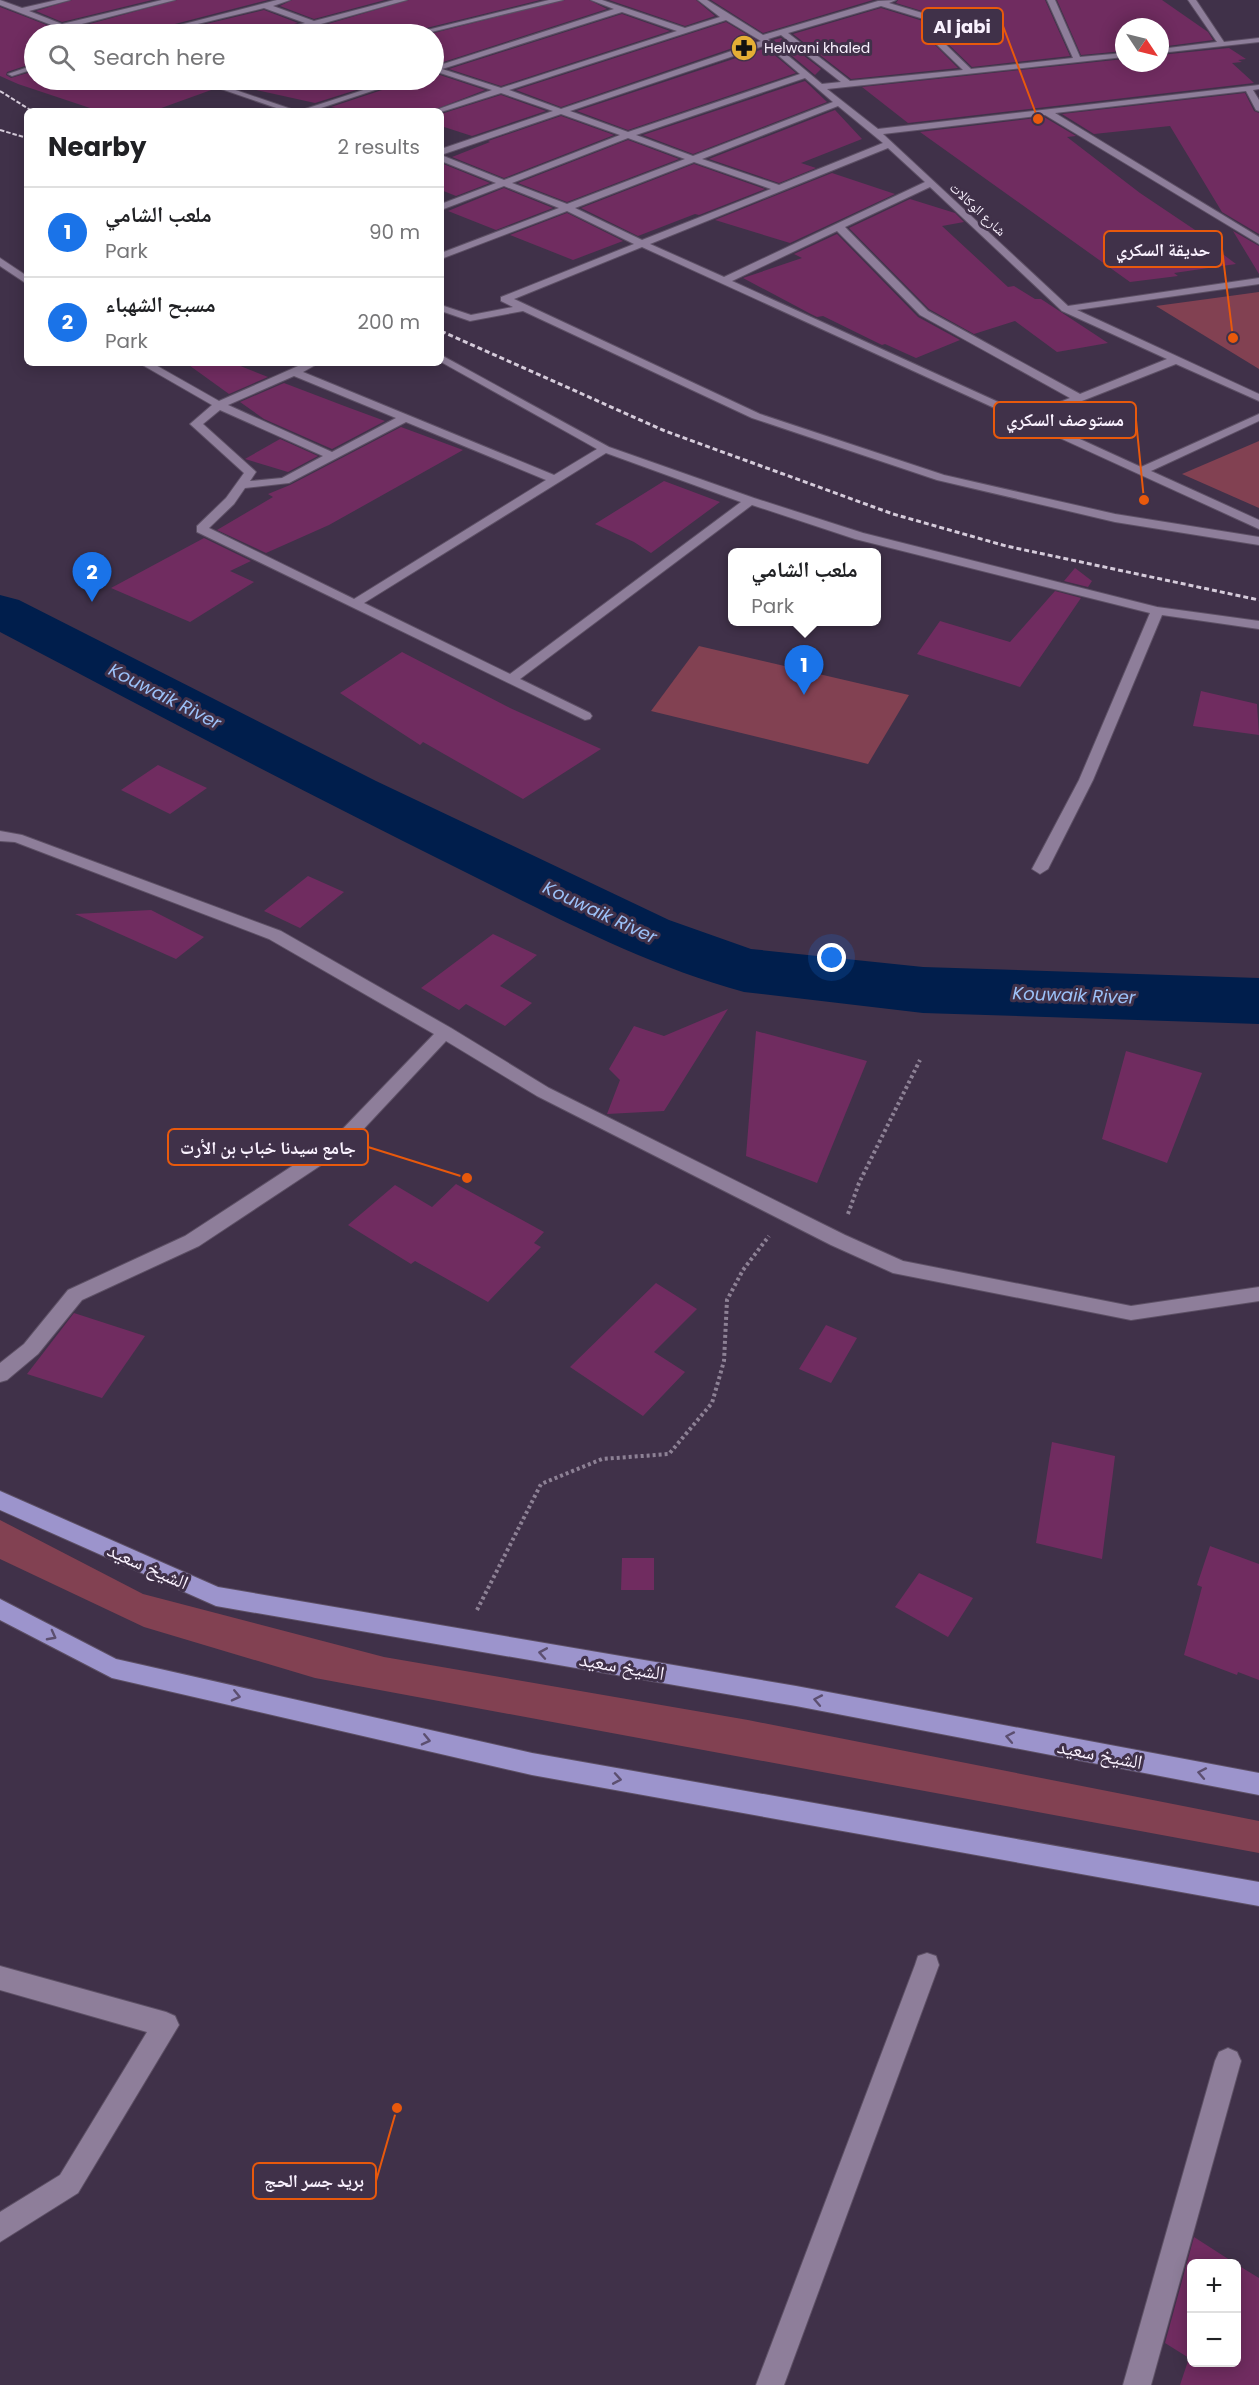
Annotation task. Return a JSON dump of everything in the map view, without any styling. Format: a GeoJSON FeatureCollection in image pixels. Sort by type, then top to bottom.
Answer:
{"type":"FeatureCollection","features":[{"type":"Feature","properties":{"kind":"main road","name":"الشيخ سعيد"},"geometry":{"type":"LineString","coordinates":[[0,1500],[216,1596],[796,1696],[1259,1784]]}},
{"type":"Feature","properties":{"kind":"main road"},"geometry":{"type":"LineString","coordinates":[[0,1609],[112,1668],[521,1762],[1259,1894]]}},
{"type":"Feature","properties":{"kind":"street"},"geometry":{"type":"LineString","coordinates":[[20,11],[66,0]]}},
{"type":"Feature","properties":{"kind":"street"},"geometry":{"type":"LineString","coordinates":[[73,24],[171,0]]}},
{"type":"Feature","properties":{"kind":"street"},"geometry":{"type":"LineString","coordinates":[[252,0],[313,24],[403,0]]}},
{"type":"Feature","properties":{"kind":"street"},"geometry":{"type":"LineString","coordinates":[[188,24],[286,0]]}},
{"type":"Feature","properties":{"kind":"street"},"geometry":{"type":"LineString","coordinates":[[444,27],[559,0]]}},
{"type":"Feature","properties":{"kind":"street"},"geometry":{"type":"LineString","coordinates":[[595,0],[685,30]]}},
{"type":"Feature","properties":{"kind":"street","name":"شارع الوكالات"},"geometry":{"type":"LineString","coordinates":[[703,0],[764,40],[838,104],[876,132],[1066,309],[1259,398]]}},
{"type":"Feature","properties":{"kind":"street"},"geometry":{"type":"LineString","coordinates":[[444,151],[782,32],[892,0]]}},
{"type":"Feature","properties":{"kind":"street"},"geometry":{"type":"LineString","coordinates":[[1051,0],[1078,61]]}},
{"type":"Feature","properties":{"kind":"street"},"geometry":{"type":"LineString","coordinates":[[1192,0],[1221,43]]}},
{"type":"Feature","properties":{"kind":"street"},"geometry":{"type":"LineString","coordinates":[[0,2],[53,24]]}},
{"type":"Feature","properties":{"kind":"street"},"geometry":{"type":"LineString","coordinates":[[882,3],[953,25],[935,39],[970,72]]}},
{"type":"Feature","properties":{"kind":"street"},"geometry":{"type":"LineString","coordinates":[[444,66],[623,9]]}},
{"type":"Feature","properties":{"kind":"street"},"geometry":{"type":"LineString","coordinates":[[444,109],[728,17]]}},
{"type":"Feature","properties":{"kind":"street"},"geometry":{"type":"LineString","coordinates":[[782,32],[848,84]]}},
{"type":"Feature","properties":{"kind":"street"},"geometry":{"type":"LineString","coordinates":[[1169,50],[1259,40]]}},
{"type":"Feature","properties":{"kind":"street"},"geometry":{"type":"LineString","coordinates":[[820,87],[1115,56]]}},
{"type":"Feature","properties":{"kind":"street"},"geometry":{"type":"LineString","coordinates":[[12,74],[24,70]]}},
{"type":"Feature","properties":{"kind":"street"},"geometry":{"type":"LineString","coordinates":[[444,72],[500,89],[692,160],[778,188]]}},
{"type":"Feature","properties":{"kind":"street"},"geometry":{"type":"LineString","coordinates":[[444,206],[629,135],[806,75]]}},
{"type":"Feature","properties":{"kind":"street"},"geometry":{"type":"LineString","coordinates":[[876,132],[1259,87]]}},
{"type":"Feature","properties":{"kind":"street"},"geometry":{"type":"LineString","coordinates":[[1248,88],[1259,108]]}},
{"type":"Feature","properties":{"kind":"street"},"geometry":{"type":"LineString","coordinates":[[229,90],[284,108]]}},
{"type":"Feature","properties":{"kind":"street"},"geometry":{"type":"LineString","coordinates":[[312,108],[369,90]]}},
{"type":"Feature","properties":{"kind":"street"},"geometry":{"type":"LineString","coordinates":[[444,255],[838,104]]}},
{"type":"Feature","properties":{"kind":"street"},"geometry":{"type":"LineString","coordinates":[[1047,112],[1259,241]]}},
{"type":"Feature","properties":{"kind":"street"},"geometry":{"type":"LineString","coordinates":[[889,144],[506,299],[756,416],[941,478],[1114,518],[1259,541]]}},
{"type":"Feature","properties":{"kind":"street"},"geometry":{"type":"LineString","coordinates":[[444,159],[568,208],[1259,525]]}},
{"type":"Feature","properties":{"kind":"street"},"geometry":{"type":"LineString","coordinates":[[724,281],[931,183]]}},
{"type":"Feature","properties":{"kind":"street"},"geometry":{"type":"LineString","coordinates":[[839,227],[924,313],[1079,398]]}},
{"type":"Feature","properties":{"kind":"street"},"geometry":{"type":"LineString","coordinates":[[9,264],[24,278]]}},
{"type":"Feature","properties":{"kind":"street"},"geometry":{"type":"LineString","coordinates":[[1066,309],[1259,281]]}},
{"type":"Feature","properties":{"kind":"street"},"geometry":{"type":"LineString","coordinates":[[444,309],[470,318],[523,308]]}},
{"type":"Feature","properties":{"kind":"street"},"geometry":{"type":"LineString","coordinates":[[444,360],[605,449],[750,501],[859,536],[1157,611],[1259,626]]}},
{"type":"Feature","properties":{"kind":"street"},"geometry":{"type":"LineString","coordinates":[[1027,419],[1175,360]]}},
{"type":"Feature","properties":{"kind":"street"},"geometry":{"type":"LineString","coordinates":[[149,366],[219,405],[332,456]]}},
{"type":"Feature","properties":{"kind":"street"},"geometry":{"type":"LineString","coordinates":[[307,366],[219,405],[196,424],[250,472],[230,501],[201,529],[585,716]]}},
{"type":"Feature","properties":{"kind":"street"},"geometry":{"type":"LineString","coordinates":[[294,372],[555,480]]}},
{"type":"Feature","properties":{"kind":"street"},"geometry":{"type":"LineString","coordinates":[[1142,471],[1259,417]]}},
{"type":"Feature","properties":{"kind":"street"},"geometry":{"type":"LineString","coordinates":[[241,485],[285,481],[405,418]]}},
{"type":"Feature","properties":{"kind":"street"},"geometry":{"type":"LineString","coordinates":[[354,604],[605,449]]}},
{"type":"Feature","properties":{"kind":"street"},"geometry":{"type":"LineString","coordinates":[[511,680],[750,501]]}},
{"type":"Feature","properties":{"kind":"street"},"geometry":{"type":"LineString","coordinates":[[1040,869],[1086,780],[1157,611]]}},
{"type":"Feature","properties":{"kind":"street"},"geometry":{"type":"LineString","coordinates":[[0,836],[17,838],[275,934],[445,1032],[543,1092],[838,1240],[900,1268],[1131,1313],[1259,1294]]}},
{"type":"Feature","properties":{"kind":"street"},"geometry":{"type":"LineString","coordinates":[[0,1374],[31,1349],[75,1295],[192,1241],[338,1145],[445,1032]]}},
{"type":"Feature","properties":{"kind":"street"},"geometry":{"type":"LineString","coordinates":[[770,2385],[927,1965]]}},
{"type":"Feature","properties":{"kind":"street"},"geometry":{"type":"LineString","coordinates":[[0,1978],[166,2025],[69,2184],[0,2228]]}},
{"type":"Feature","properties":{"kind":"street"},"geometry":{"type":"LineString","coordinates":[[1137,2385],[1228,2061]]}},
{"type":"Feature","properties":{"kind":"path"},"geometry":{"type":"LineString","coordinates":[[838,1240],[859,1184],[921,1060]]}},
{"type":"Feature","properties":{"kind":"path"},"geometry":{"type":"LineString","coordinates":[[463,1639],[541,1484],[602,1459],[669,1454],[712,1403],[724,1361],[727,1300],[743,1270],[771,1234]]}},
{"type":"Feature","properties":{"kind":"shaded area"},"geometry":{"type":"Polygon","coordinates":[[[1259,292],[1259,369],[1156,306],[1259,292]]]}},
{"type":"Feature","properties":{"kind":"shaded area"},"geometry":{"type":"Polygon","coordinates":[[[1259,441],[1259,508],[1182,474],[1259,441]]]}},
{"type":"Feature","properties":{"kind":"shaded area"},"geometry":{"type":"Polygon","coordinates":[[[699,646],[909,695],[868,764],[651,711],[699,646]]]}},
{"type":"Feature","properties":{"kind":"shaded area"},"geometry":{"type":"Polygon","coordinates":[[[0,1520],[143,1594],[384,1657],[748,1720],[1259,1821],[1259,1853],[315,1678],[144,1627],[0,1559],[0,1520]]]}},
{"type":"Feature","properties":{"kind":"building"},"geometry":{"type":"Polygon","coordinates":[[[72,0],[152,0],[62,22],[36,11],[72,0]]]}},
{"type":"Feature","properties":{"kind":"building"},"geometry":{"type":"Polygon","coordinates":[[[177,0],[268,0],[175,24],[90,24],[177,0]]]}},
{"type":"Feature","properties":{"kind":"building"},"geometry":{"type":"Polygon","coordinates":[[[292,0],[385,0],[314,19],[280,6],[292,0]]]}},
{"type":"Feature","properties":{"kind":"building"},"geometry":{"type":"Polygon","coordinates":[[[409,0],[540,0],[442,24],[328,24],[409,0]]]}},
{"type":"Feature","properties":{"kind":"building"},"geometry":{"type":"Polygon","coordinates":[[[565,0],[589,0],[607,9],[444,62],[444,30],[565,0]]]}},
{"type":"Feature","properties":{"kind":"building"},"geometry":{"type":"Polygon","coordinates":[[[609,0],[696,0],[715,16],[685,26],[609,0]]]}},
{"type":"Feature","properties":{"kind":"building"},"geometry":{"type":"Polygon","coordinates":[[[711,0],[873,0],[763,33],[711,0]]]}},
{"type":"Feature","properties":{"kind":"building"},"geometry":{"type":"Polygon","coordinates":[[[898,0],[1045,0],[1070,56],[972,67],[943,39],[957,29],[958,22],[896,3],[898,0]]]}},
{"type":"Feature","properties":{"kind":"building"},"geometry":{"type":"Polygon","coordinates":[[[1057,0],[1162,0],[1208,32],[1213,40],[1169,46],[1169,18],[1115,18],[1115,52],[1081,55],[1057,0]]]}},
{"type":"Feature","properties":{"kind":"building"},"geometry":{"type":"Polygon","coordinates":[[[0,7],[44,24],[24,24],[24,66],[7,72],[6,75],[11,78],[24,74],[24,86],[0,76],[0,7]]]}},
{"type":"Feature","properties":{"kind":"building"},"geometry":{"type":"Polygon","coordinates":[[[881,8],[942,27],[929,39],[958,68],[851,79],[793,34],[881,8]]]}},
{"type":"Feature","properties":{"kind":"building"},"geometry":{"type":"Polygon","coordinates":[[[264,10],[298,23],[294,24],[206,24],[264,10]]]}},
{"type":"Feature","properties":{"kind":"building"},"geometry":{"type":"Polygon","coordinates":[[[622,14],[670,31],[501,86],[449,69],[622,14]]]}},
{"type":"Feature","properties":{"kind":"building"},"geometry":{"type":"Polygon","coordinates":[[[726,22],[756,40],[561,107],[516,90],[726,22]]]}},
{"type":"Feature","properties":{"kind":"building"},"geometry":{"type":"Polygon","coordinates":[[[781,38],[821,69],[815,75],[773,40],[781,38]]]}},
{"type":"Feature","properties":{"kind":"building"},"geometry":{"type":"Polygon","coordinates":[[[766,48],[796,73],[628,130],[577,111],[766,48]]]}},
{"type":"Feature","properties":{"kind":"building"},"geometry":{"type":"Polygon","coordinates":[[[1229,48],[1246,59],[1232,63],[1254,83],[908,123],[862,87],[1115,60],[1115,72],[1169,72],[1169,54],[1229,48]]]}},
{"type":"Feature","properties":{"kind":"building"},"geometry":{"type":"Polygon","coordinates":[[[444,76],[485,90],[439,108],[331,107],[382,90],[444,90],[444,76]]]}},
{"type":"Feature","properties":{"kind":"building"},"geometry":{"type":"Polygon","coordinates":[[[805,81],[827,102],[693,154],[643,135],[805,81]]]}},
{"type":"Feature","properties":{"kind":"building"},"geometry":{"type":"Polygon","coordinates":[[[36,90],[211,90],[161,108],[90,108],[36,90]]]}},
{"type":"Feature","properties":{"kind":"building"},"geometry":{"type":"Polygon","coordinates":[[[257,90],[356,90],[315,103],[257,90]]]}},
{"type":"Feature","properties":{"kind":"building"},"geometry":{"type":"Polygon","coordinates":[[[1245,93],[1254,111],[1259,113],[1259,234],[1222,212],[1170,126],[1094,134],[1062,114],[1245,93]]]}},
{"type":"Feature","properties":{"kind":"building"},"geometry":{"type":"Polygon","coordinates":[[[501,95],[546,111],[472,136],[444,127],[444,113],[501,95]]]}},
{"type":"Feature","properties":{"kind":"building"},"geometry":{"type":"Polygon","coordinates":[[[835,110],[862,139],[801,163],[816,168],[779,183],[709,159],[835,110]]]}},
{"type":"Feature","properties":{"kind":"building"},"geometry":{"type":"Polygon","coordinates":[[[561,116],[614,135],[504,178],[452,157],[490,142],[488,141],[561,116]]]}},
{"type":"Feature","properties":{"kind":"building"},"geometry":{"type":"Polygon","coordinates":[[[1044,117],[1076,136],[1067,137],[1140,193],[1201,234],[1196,234],[1236,264],[1174,273],[1178,276],[1130,282],[920,132],[1044,117]]]}},
{"type":"Feature","properties":{"kind":"building"},"geometry":{"type":"Polygon","coordinates":[[[628,140],[679,159],[567,202],[518,183],[628,140]]]}},
{"type":"Feature","properties":{"kind":"building"},"geometry":{"type":"Polygon","coordinates":[[[444,164],[490,183],[456,196],[444,191],[444,164]]]}},
{"type":"Feature","properties":{"kind":"building"},"geometry":{"type":"Polygon","coordinates":[[[694,164],[765,189],[638,236],[581,208],[694,164]]]}},
{"type":"Feature","properties":{"kind":"building"},"geometry":{"type":"Polygon","coordinates":[[[832,173],[895,194],[790,243],[715,220],[832,173]]]}},
{"type":"Feature","properties":{"kind":"building"},"geometry":{"type":"Polygon","coordinates":[[[504,188],[553,208],[496,230],[448,211],[504,188]]]}},
{"type":"Feature","properties":{"kind":"building"},"geometry":{"type":"Polygon","coordinates":[[[910,199],[955,213],[964,222],[942,226],[1008,287],[1014,286],[1035,299],[1041,299],[1108,343],[1057,352],[1015,321],[974,334],[929,309],[849,228],[910,199]]]}},
{"type":"Feature","properties":{"kind":"building"},"geometry":{"type":"Polygon","coordinates":[[[567,213],[623,241],[573,260],[510,235],[567,213]]]}},
{"type":"Feature","properties":{"kind":"building"},"geometry":{"type":"Polygon","coordinates":[[[1233,231],[1259,246],[1259,274],[1233,231]]]}},
{"type":"Feature","properties":{"kind":"building"},"geometry":{"type":"Polygon","coordinates":[[[837,234],[918,317],[960,340],[916,358],[885,344],[882,345],[823,316],[817,317],[743,278],[802,258],[794,254],[837,234]]]}},
{"type":"Feature","properties":{"kind":"building"},"geometry":{"type":"Polygon","coordinates":[[[190,366],[240,366],[268,377],[229,394],[190,366]]]}},
{"type":"Feature","properties":{"kind":"building"},"geometry":{"type":"Polygon","coordinates":[[[284,383],[385,421],[332,449],[264,419],[240,402],[284,383]]]}},
{"type":"Feature","properties":{"kind":"building"},"geometry":{"type":"Polygon","coordinates":[[[401,427],[463,450],[329,525],[266,553],[217,530],[273,497],[268,494],[290,485],[401,427]]]}},
{"type":"Feature","properties":{"kind":"building"},"geometry":{"type":"Polygon","coordinates":[[[280,439],[318,456],[288,472],[245,459],[280,439]]]}},
{"type":"Feature","properties":{"kind":"building"},"geometry":{"type":"Polygon","coordinates":[[[664,481],[720,502],[651,553],[634,542],[595,524],[664,481]]]}},
{"type":"Feature","properties":{"kind":"building"},"geometry":{"type":"Polygon","coordinates":[[[204,538],[251,561],[230,571],[254,582],[190,622],[111,588],[204,538]]]}},
{"type":"Feature","properties":{"kind":"building"},"geometry":{"type":"Polygon","coordinates":[[[1075,568],[1092,581],[1088,587],[1064,581],[1075,568]]]}},
{"type":"Feature","properties":{"kind":"building"},"geometry":{"type":"Polygon","coordinates":[[[1055,591],[1081,598],[1020,687],[917,654],[940,621],[1010,642],[1055,591]]]}},
{"type":"Feature","properties":{"kind":"building"},"geometry":{"type":"Polygon","coordinates":[[[402,652],[510,708],[601,749],[523,799],[423,742],[420,745],[340,693],[402,652]]]}},
{"type":"Feature","properties":{"kind":"building"},"geometry":{"type":"Polygon","coordinates":[[[1201,691],[1257,704],[1259,735],[1193,726],[1201,691]]]}},
{"type":"Feature","properties":{"kind":"building"},"geometry":{"type":"Polygon","coordinates":[[[158,765],[207,788],[170,814],[121,790],[158,765]]]}},
{"type":"Feature","properties":{"kind":"building"},"geometry":{"type":"Polygon","coordinates":[[[308,876],[344,892],[300,928],[264,911],[308,876]]]}},
{"type":"Feature","properties":{"kind":"building"},"geometry":{"type":"Polygon","coordinates":[[[151,910],[204,937],[176,959],[75,914],[151,910]]]}},
{"type":"Feature","properties":{"kind":"building"},"geometry":{"type":"Polygon","coordinates":[[[493,934],[537,955],[500,986],[532,1003],[505,1026],[466,1004],[459,1010],[421,988],[493,934]]]}},
{"type":"Feature","properties":{"kind":"building"},"geometry":{"type":"Polygon","coordinates":[[[728,1009],[664,1111],[607,1114],[620,1080],[609,1069],[634,1026],[664,1036],[728,1009]]]}},
{"type":"Feature","properties":{"kind":"building"},"geometry":{"type":"Polygon","coordinates":[[[756,1031],[867,1061],[817,1183],[746,1156],[756,1031]]]}},
{"type":"Feature","properties":{"kind":"building"},"geometry":{"type":"Polygon","coordinates":[[[1126,1051],[1202,1073],[1167,1163],[1102,1139],[1126,1051]]]}},
{"type":"Feature","properties":{"kind":"building"},"geometry":{"type":"Polygon","coordinates":[[[456,1184],[544,1232],[534,1243],[541,1247],[488,1302],[415,1261],[411,1264],[348,1225],[395,1185],[432,1207],[456,1184]]]}},
{"type":"Feature","properties":{"kind":"building"},"geometry":{"type":"Polygon","coordinates":[[[656,1283],[697,1309],[654,1352],[685,1372],[643,1416],[570,1367],[656,1283]]]}},
{"type":"Feature","properties":{"kind":"building"},"geometry":{"type":"Polygon","coordinates":[[[74,1313],[145,1336],[102,1398],[27,1374],[74,1313]]]}},
{"type":"Feature","properties":{"kind":"building"},"geometry":{"type":"Polygon","coordinates":[[[826,1325],[857,1338],[831,1383],[799,1369],[826,1325]]]}},
{"type":"Feature","properties":{"kind":"building"},"geometry":{"type":"Polygon","coordinates":[[[1052,1442],[1115,1456],[1102,1559],[1036,1543],[1052,1442]]]}},
{"type":"Feature","properties":{"kind":"building"},"geometry":{"type":"Polygon","coordinates":[[[1210,1546],[1259,1564],[1259,1680],[1238,1672],[1237,1675],[1184,1655],[1202,1587],[1197,1585],[1210,1546]]]}},
{"type":"Feature","properties":{"kind":"building"},"geometry":{"type":"Polygon","coordinates":[[[622,1558],[654,1558],[654,1590],[621,1590],[622,1558]]]}},
{"type":"Feature","properties":{"kind":"building"},"geometry":{"type":"Polygon","coordinates":[[[919,1573],[973,1598],[948,1637],[895,1607],[919,1573]]]}},
{"type":"Feature","properties":{"kind":"building"},"geometry":{"type":"Polygon","coordinates":[[[1194,2237],[1229,2259],[1188,2259],[1194,2237]]]}},
{"type":"Feature","properties":{"kind":"building"},"geometry":{"type":"Polygon","coordinates":[[[1187,2263],[1187,2357],[1165,2343],[1187,2263]]]}},
{"type":"Feature","properties":{"kind":"building"},"geometry":{"type":"Polygon","coordinates":[[[1241,2267],[1259,2278],[1259,2385],[1180,2385],[1187,2364],[1187,2367],[1241,2367],[1241,2267]]]}},
{"type":"Feature","properties":{"kind":"waterway","name":"Kouwaik River"},"geometry":{"type":"LineString","coordinates":[[0,611],[355,794],[646,935],[744,970],[923,990],[1259,1001]]}},
{"type":"Feature","properties":{"kind":"railway"},"geometry":{"type":"LineString","coordinates":[[0,91],[27,108]]}},
{"type":"Feature","properties":{"kind":"railway"},"geometry":{"type":"LineString","coordinates":[[0,130],[24,137]]}},
{"type":"Feature","properties":{"kind":"railway"},"geometry":{"type":"LineString","coordinates":[[444,332],[665,431],[893,514],[1006,546],[1259,600]]}},
{"type":"Feature","properties":{"kind":"place","name":"Helwani khaled"},"geometry":{"type":"Point","coordinates":[744,48]}},
{"type":"Feature","properties":{"kind":"place","name":"Al jabi"},"geometry":{"type":"Point","coordinates":[1038,119]}},
{"type":"Feature","properties":{"kind":"place","name":"حديقة السكري"},"geometry":{"type":"Point","coordinates":[1233,338]}},
{"type":"Feature","properties":{"kind":"place","name":"مستوصف السكري"},"geometry":{"type":"Point","coordinates":[1144,500]}},
{"type":"Feature","properties":{"kind":"place","name":"مسبح الشهباء"},"geometry":{"type":"Point","coordinates":[92,602]}},
{"type":"Feature","properties":{"kind":"place","name":"ملعب الشامي"},"geometry":{"type":"Point","coordinates":[804,695]}},
{"type":"Feature","properties":{"kind":"place","name":"جامع سيدنا خباب بن الأرت"},"geometry":{"type":"Point","coordinates":[467,1178]}},
{"type":"Feature","properties":{"kind":"place","name":"بريد جسر الحج"},"geometry":{"type":"Point","coordinates":[397,2108]}}]}
